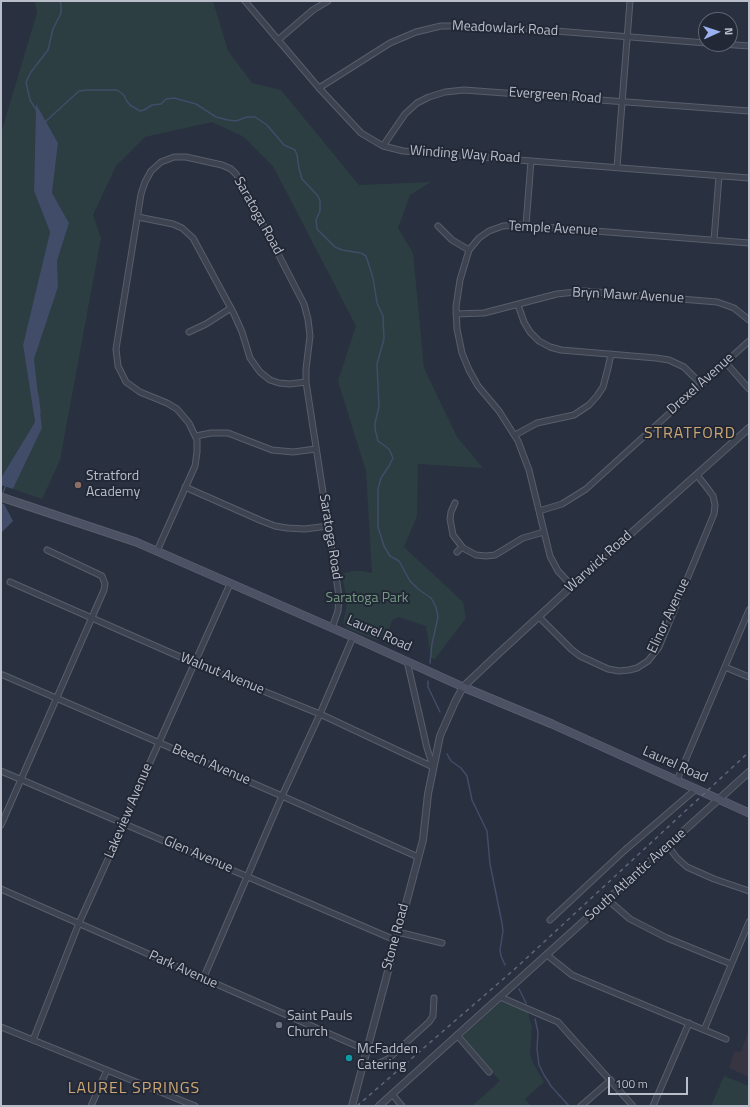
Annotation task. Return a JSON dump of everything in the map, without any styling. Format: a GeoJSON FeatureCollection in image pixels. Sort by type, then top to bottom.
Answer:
{"type":"FeatureCollection","features":[{"type":"Feature","properties":{"kind":"main road","name":"Laurel Road"},"geometry":{"type":"LineString","coordinates":[[1,497],[129,540],[157,551],[463,687],[552,724],[749,813]]}},
{"type":"Feature","properties":{"kind":"street","name":"Winding Way Road"},"geometry":{"type":"LineString","coordinates":[[245,1],[319,88],[361,133],[383,146],[403,151],[617,166],[749,178]]}},
{"type":"Feature","properties":{"kind":"street"},"geometry":{"type":"LineString","coordinates":[[278,40],[313,10],[328,1]]}},
{"type":"Feature","properties":{"kind":"street"},"geometry":{"type":"LineString","coordinates":[[617,166],[630,1]]}},
{"type":"Feature","properties":{"kind":"street","name":"Meadowlark Road"},"geometry":{"type":"LineString","coordinates":[[319,88],[390,43],[416,32],[441,26],[518,28],[698,42]]}},
{"type":"Feature","properties":{"kind":"street"},"geometry":{"type":"LineString","coordinates":[[738,45],[749,46]]}},
{"type":"Feature","properties":{"kind":"street","name":"Evergreen Road"},"geometry":{"type":"LineString","coordinates":[[383,146],[402,118],[417,103],[429,96],[445,92],[464,90],[749,111]]}},
{"type":"Feature","properties":{"kind":"street","name":"Saratoga Road"},"geometry":{"type":"LineString","coordinates":[[157,551],[195,466],[197,457],[196,436],[189,423],[180,412],[170,405],[133,388],[124,379],[116,357],[117,344],[145,182],[151,171],[165,160],[174,157],[191,157],[219,164],[233,171],[241,182],[304,304],[310,336],[306,382],[339,596],[338,611],[332,628]]}},
{"type":"Feature","properties":{"kind":"street"},"geometry":{"type":"LineString","coordinates":[[526,225],[531,161]]}},
{"type":"Feature","properties":{"kind":"street"},"geometry":{"type":"LineString","coordinates":[[714,240],[719,176]]}},
{"type":"Feature","properties":{"kind":"street"},"geometry":{"type":"LineString","coordinates":[[138,217],[173,224],[182,228],[189,234],[198,246],[231,308],[242,332],[252,363],[260,372],[270,380],[279,383],[290,384],[306,382]]}},
{"type":"Feature","properties":{"kind":"street","name":"Temple Avenue"},"geometry":{"type":"LineString","coordinates":[[572,586],[558,571],[552,561],[530,470],[522,448],[499,411],[478,386],[469,370],[461,347],[457,329],[456,314],[460,280],[470,250],[482,236],[495,228],[510,225],[526,225],[749,243]]}},
{"type":"Feature","properties":{"kind":"street"},"geometry":{"type":"LineString","coordinates":[[438,226],[449,238],[470,250]]}},
{"type":"Feature","properties":{"kind":"street","name":"Bryn Mawr Avenue"},"geometry":{"type":"LineString","coordinates":[[456,314],[484,313],[557,294],[574,291],[588,291],[717,302],[734,308],[749,320]]}},
{"type":"Feature","properties":{"kind":"street"},"geometry":{"type":"LineString","coordinates":[[518,305],[524,322],[530,332],[544,344],[561,350],[669,360],[684,367],[701,384]]}},
{"type":"Feature","properties":{"kind":"street"},"geometry":{"type":"LineString","coordinates":[[189,332],[231,308]]}},
{"type":"Feature","properties":{"kind":"street","name":"Drexel Avenue"},"geometry":{"type":"LineString","coordinates":[[540,511],[562,504],[581,493],[749,341]]}},
{"type":"Feature","properties":{"kind":"street"},"geometry":{"type":"LineString","coordinates":[[515,435],[537,423],[574,415],[589,405],[603,387],[611,354]]}},
{"type":"Feature","properties":{"kind":"street"},"geometry":{"type":"LineString","coordinates":[[726,363],[749,389]]}},
{"type":"Feature","properties":{"kind":"street","name":"Warwick Road"},"geometry":{"type":"LineString","coordinates":[[455,702],[463,687],[539,616],[749,428]]}},
{"type":"Feature","properties":{"kind":"street"},"geometry":{"type":"LineString","coordinates":[[196,436],[222,432],[233,434],[272,450],[294,452],[316,449]]}},
{"type":"Feature","properties":{"kind":"street","name":"Elinor Avenue"},"geometry":{"type":"LineString","coordinates":[[539,616],[571,649],[580,656],[608,669],[619,671],[630,670],[637,668],[648,661],[659,647],[714,514],[715,505],[713,496],[697,475]]}},
{"type":"Feature","properties":{"kind":"street"},"geometry":{"type":"LineString","coordinates":[[185,488],[275,526],[305,529],[328,526]]}},
{"type":"Feature","properties":{"kind":"street"},"geometry":{"type":"LineString","coordinates":[[455,503],[451,512],[450,523],[453,535],[462,547],[476,555],[492,556],[502,552],[523,538],[544,532]]}},
{"type":"Feature","properties":{"kind":"street"},"geometry":{"type":"LineString","coordinates":[[457,552],[462,547]]}},
{"type":"Feature","properties":{"kind":"street"},"geometry":{"type":"LineString","coordinates":[[1,825],[104,590],[105,582],[102,576],[47,550]]}},
{"type":"Feature","properties":{"kind":"street","name":"Walnut Avenue"},"geometry":{"type":"LineString","coordinates":[[10,582],[194,663],[320,714],[433,767]]}},
{"type":"Feature","properties":{"kind":"street","name":"Lakeview Avenue"},"geometry":{"type":"LineString","coordinates":[[33,1040],[79,923],[230,584]]}},
{"type":"Feature","properties":{"kind":"street"},"geometry":{"type":"LineString","coordinates":[[677,780],[749,610]]}},
{"type":"Feature","properties":{"kind":"street"},"geometry":{"type":"LineString","coordinates":[[203,979],[353,637]]}},
{"type":"Feature","properties":{"kind":"street","name":"Stone Road"},"geometry":{"type":"LineString","coordinates":[[407,661],[427,748],[433,767]]}},
{"type":"Feature","properties":{"kind":"street"},"geometry":{"type":"LineString","coordinates":[[725,667],[749,677]]}},
{"type":"Feature","properties":{"kind":"street","name":"Beech Avenue"},"geometry":{"type":"LineString","coordinates":[[3,675],[282,796],[418,857]]}},
{"type":"Feature","properties":{"kind":"street","name":"Stone Road"},"geometry":{"type":"LineString","coordinates":[[351,1105],[423,840],[433,767],[440,736],[455,702]]}},
{"type":"Feature","properties":{"kind":"street","name":"Glen Avenue"},"geometry":{"type":"LineString","coordinates":[[1,771],[395,940]]}},
{"type":"Feature","properties":{"kind":"street","name":"South Atlantic Avenue"},"geometry":{"type":"LineString","coordinates":[[379,1106],[749,772]]}},
{"type":"Feature","properties":{"kind":"street"},"geometry":{"type":"LineString","coordinates":[[550,920],[625,850],[696,789]]}},
{"type":"Feature","properties":{"kind":"street"},"geometry":{"type":"LineString","coordinates":[[668,846],[677,858],[687,867],[714,879],[749,891]]}},
{"type":"Feature","properties":{"kind":"street","name":"Park Avenue"},"geometry":{"type":"LineString","coordinates":[[1,889],[366,1050]]}},
{"type":"Feature","properties":{"kind":"street"},"geometry":{"type":"LineString","coordinates":[[608,900],[630,919],[667,938],[731,964]]}},
{"type":"Feature","properties":{"kind":"street"},"geometry":{"type":"LineString","coordinates":[[704,1030],[749,922]]}},
{"type":"Feature","properties":{"kind":"street"},"geometry":{"type":"LineString","coordinates":[[398,932],[442,943]]}},
{"type":"Feature","properties":{"kind":"street"},"geometry":{"type":"LineString","coordinates":[[547,955],[572,975],[726,1039]]}},
{"type":"Feature","properties":{"kind":"street"},"geometry":{"type":"LineString","coordinates":[[500,997],[558,1022],[633,1106]]}},
{"type":"Feature","properties":{"kind":"street"},"geometry":{"type":"LineString","coordinates":[[362,1065],[375,1065],[388,1059],[429,1022],[433,1016],[434,998]]}},
{"type":"Feature","properties":{"kind":"street"},"geometry":{"type":"LineString","coordinates":[[653,1106],[688,1023]]}},
{"type":"Feature","properties":{"kind":"street"},"geometry":{"type":"LineString","coordinates":[[1,1027],[195,1106]]}},
{"type":"Feature","properties":{"kind":"street"},"geometry":{"type":"LineString","coordinates":[[457,1035],[489,1072]]}},
{"type":"Feature","properties":{"kind":"street"},"geometry":{"type":"LineString","coordinates":[[92,1106],[107,1070]]}},
{"type":"Feature","properties":{"kind":"street"},"geometry":{"type":"LineString","coordinates":[[581,1106],[611,1080]]}},
{"type":"Feature","properties":{"kind":"street"},"geometry":{"type":"LineString","coordinates":[[392,1094],[402,1106]]}},
{"type":"Feature","properties":{"kind":"shaded area"},"geometry":{"type":"Polygon","coordinates":[[[749,1029],[749,1077],[729,1068],[734,1051],[741,1052],[749,1029]]]}},
{"type":"Feature","properties":{"kind":"green space","name":"Saratoga Park"},"geometry":{"type":"Polygon","coordinates":[[[35,1],[213,1],[228,51],[252,83],[281,90],[359,185],[431,182],[410,195],[398,228],[413,253],[424,368],[457,437],[483,468],[418,464],[417,516],[404,547],[463,602],[466,618],[435,659],[431,658],[426,626],[399,617],[392,620],[385,642],[380,636],[377,640],[347,628],[343,623],[347,603],[342,574],[352,571],[372,573],[366,471],[338,381],[356,326],[273,166],[244,137],[212,122],[145,137],[116,166],[93,215],[101,238],[60,460],[42,499],[13,489],[42,428],[34,359],[58,287],[57,261],[69,223],[52,193],[58,143],[36,105],[34,191],[50,232],[23,345],[35,422],[1,478],[1,133],[37,13],[35,1]]]}},
{"type":"Feature","properties":{"kind":"green space"},"geometry":{"type":"Polygon","coordinates":[[[501,1002],[528,1012],[532,1028],[530,1053],[533,1063],[544,1082],[525,1099],[531,1106],[472,1106],[500,1081],[462,1037],[501,1002]]]}},
{"type":"Feature","properties":{"kind":"green space"},"geometry":{"type":"Polygon","coordinates":[[[724,1076],[749,1086],[749,1106],[711,1106],[724,1076]]]}},
{"type":"Feature","properties":{"kind":"water"},"geometry":{"type":"Polygon","coordinates":[[[36,104],[58,143],[52,193],[69,223],[57,261],[58,287],[34,359],[42,428],[13,489],[1,485],[1,478],[35,422],[23,345],[50,232],[34,191],[36,104]]]}},
{"type":"Feature","properties":{"kind":"water"},"geometry":{"type":"Polygon","coordinates":[[[1,503],[4,504],[13,521],[2,532],[1,539],[1,503]]]}},
{"type":"Feature","properties":{"kind":"waterway"},"geometry":{"type":"LineString","coordinates":[[37,111],[30,100],[26,82],[31,72],[48,50],[53,29],[61,13],[60,1]]}},
{"type":"Feature","properties":{"kind":"waterway"},"geometry":{"type":"LineString","coordinates":[[45,122],[79,91],[117,90],[124,95],[130,105],[140,111],[152,105],[161,104],[166,99],[174,98],[196,104],[216,117],[228,120],[236,121],[247,117],[255,117],[267,125],[284,145],[295,150],[302,179],[318,196],[320,201],[320,211],[316,220],[317,229],[335,247],[342,250],[361,253],[366,256],[373,278],[377,303],[383,316],[384,339],[377,364],[379,407],[375,429],[378,441],[389,449],[393,458],[381,478],[378,489],[378,527],[384,546],[390,556],[399,561],[410,581],[431,598],[436,607],[438,617],[432,644],[430,663]]}},
{"type":"Feature","properties":{"kind":"waterway"},"geometry":{"type":"LineString","coordinates":[[38,395],[40,413]]}},
{"type":"Feature","properties":{"kind":"waterway"},"geometry":{"type":"LineString","coordinates":[[2,495],[6,485]]}},
{"type":"Feature","properties":{"kind":"waterway"},"geometry":{"type":"LineString","coordinates":[[428,681],[428,687],[440,712]]}},
{"type":"Feature","properties":{"kind":"waterway"},"geometry":{"type":"LineString","coordinates":[[447,754],[451,761],[461,768],[467,776],[472,800],[487,831],[490,864],[503,931],[500,950],[505,965]]}},
{"type":"Feature","properties":{"kind":"waterway"},"geometry":{"type":"LineString","coordinates":[[519,989],[526,1003]]}},
{"type":"Feature","properties":{"kind":"waterway"},"geometry":{"type":"LineString","coordinates":[[535,1019],[538,1032],[537,1049],[539,1065],[551,1086],[569,1106]]}},
{"type":"Feature","properties":{"kind":"railway"},"geometry":{"type":"LineString","coordinates":[[357,1106],[517,967],[749,752]]}},
{"type":"Feature","properties":{"kind":"place","name":"Stratford Academy"},"geometry":{"type":"Point","coordinates":[78,485]}},
{"type":"Feature","properties":{"kind":"place","name":"Saint Pauls Church"},"geometry":{"type":"Point","coordinates":[279,1025]}},
{"type":"Feature","properties":{"kind":"place","name":"McFadden Catering"},"geometry":{"type":"Point","coordinates":[349,1058]}},
{"type":"Feature","properties":{"kind":"district","name":"STRATFORD"},"geometry":{"type":"Point","coordinates":[690,434]}},
{"type":"Feature","properties":{"kind":"district","name":"LAUREL SPRINGS"},"geometry":{"type":"Point","coordinates":[134,1089]}}]}
